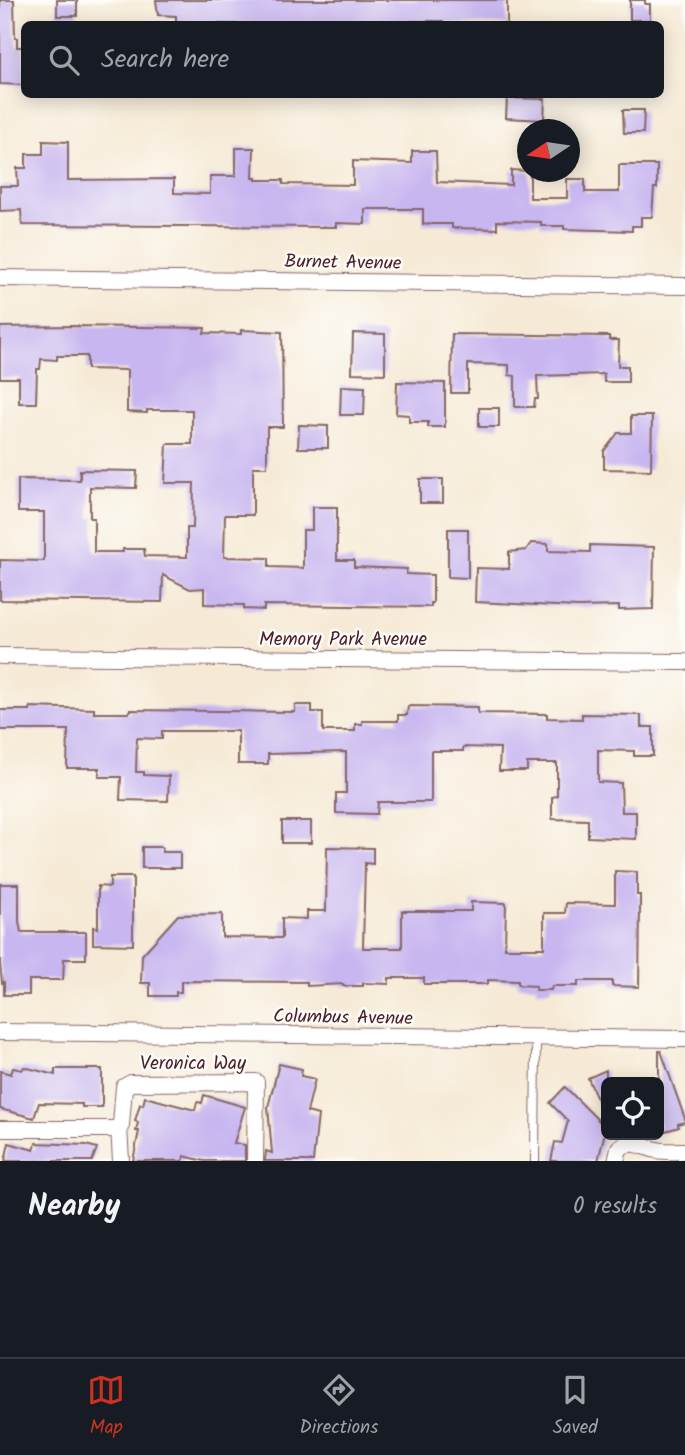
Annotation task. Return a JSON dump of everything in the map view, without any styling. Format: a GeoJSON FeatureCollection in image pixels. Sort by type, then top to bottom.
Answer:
{"type":"FeatureCollection","features":[{"type":"Feature","properties":{"kind":"street","name":"Burnet Avenue"},"geometry":{"type":"LineString","coordinates":[[0,278],[685,286]]}},
{"type":"Feature","properties":{"kind":"street","name":"Memory Park Avenue"},"geometry":{"type":"LineString","coordinates":[[0,656],[685,662]]}},
{"type":"Feature","properties":{"kind":"street","name":"Columbus Avenue"},"geometry":{"type":"LineString","coordinates":[[0,1032],[685,1039]]}},
{"type":"Feature","properties":{"kind":"street","name":"Veronica Way"},"geometry":{"type":"LineString","coordinates":[[119,1127],[124,1087],[127,1084],[256,1082],[255,1161]]}},
{"type":"Feature","properties":{"kind":"street"},"geometry":{"type":"LineString","coordinates":[[0,1129],[119,1127],[121,1161]]}},
{"type":"Feature","properties":{"kind":"street"},"geometry":{"type":"LineString","coordinates":[[617,1154],[625,1144],[634,1143],[657,1150],[685,1152]]}},
{"type":"Feature","properties":{"kind":"lane"},"geometry":{"type":"LineString","coordinates":[[535,1161],[536,1039]]}},
{"type":"Feature","properties":{"kind":"building"},"geometry":{"type":"Polygon","coordinates":[[[0,0],[14,0],[15,38],[17,47],[21,47],[21,85],[0,84],[0,0]]]}},
{"type":"Feature","properties":{"kind":"building"},"geometry":{"type":"Polygon","coordinates":[[[57,0],[77,0],[77,16],[57,16],[57,0]]]}},
{"type":"Feature","properties":{"kind":"building"},"geometry":{"type":"Polygon","coordinates":[[[156,0],[507,0],[507,21],[176,21],[176,16],[158,15],[156,0]]]}},
{"type":"Feature","properties":{"kind":"building"},"geometry":{"type":"Polygon","coordinates":[[[630,0],[645,0],[645,4],[650,4],[650,20],[630,20],[630,0]]]}},
{"type":"Feature","properties":{"kind":"building"},"geometry":{"type":"Polygon","coordinates":[[[507,98],[545,99],[544,119],[506,118],[507,98]]]}},
{"type":"Feature","properties":{"kind":"building"},"geometry":{"type":"Polygon","coordinates":[[[623,110],[644,110],[643,133],[624,133],[623,110]]]}},
{"type":"Feature","properties":{"kind":"building"},"geometry":{"type":"Polygon","coordinates":[[[43,141],[68,142],[68,180],[174,179],[174,193],[210,194],[210,176],[236,176],[236,148],[254,148],[253,178],[283,180],[283,184],[353,185],[353,161],[412,163],[412,151],[436,151],[437,182],[511,185],[511,170],[517,170],[517,182],[530,182],[530,198],[567,198],[567,182],[580,182],[580,179],[585,179],[585,192],[619,192],[619,165],[657,165],[657,188],[654,188],[652,217],[641,217],[641,226],[632,226],[632,231],[564,229],[564,226],[541,226],[541,222],[497,221],[497,229],[452,228],[452,224],[423,224],[423,209],[365,209],[365,224],[336,223],[336,227],[22,225],[21,210],[0,211],[0,186],[18,186],[17,168],[26,168],[26,154],[43,154],[43,141]]]}},
{"type":"Feature","properties":{"kind":"building"},"geometry":{"type":"Polygon","coordinates":[[[0,327],[205,328],[204,333],[241,334],[241,330],[282,332],[283,427],[267,427],[267,467],[253,467],[253,515],[225,515],[224,557],[269,558],[269,567],[303,568],[303,530],[312,530],[312,507],[337,507],[337,560],[354,560],[354,567],[407,569],[406,574],[433,575],[431,607],[264,605],[264,610],[244,609],[244,605],[204,604],[204,588],[190,589],[163,575],[162,602],[0,600],[0,560],[44,561],[44,512],[18,512],[18,479],[80,480],[80,470],[137,471],[136,488],[90,487],[94,552],[144,549],[145,556],[187,557],[187,528],[193,528],[194,483],[165,483],[167,444],[192,444],[192,410],[127,412],[127,370],[87,369],[87,356],[41,359],[40,369],[37,369],[36,403],[19,403],[19,378],[0,378],[0,327]]]}},
{"type":"Feature","properties":{"kind":"building"},"geometry":{"type":"Polygon","coordinates":[[[353,333],[385,334],[385,374],[352,373],[353,333]]]}},
{"type":"Feature","properties":{"kind":"building"},"geometry":{"type":"Polygon","coordinates":[[[452,334],[609,336],[609,340],[619,340],[618,366],[628,366],[628,382],[604,382],[604,374],[537,376],[538,399],[535,399],[534,407],[515,407],[515,376],[509,375],[509,365],[468,364],[468,393],[451,393],[452,334]]]}},
{"type":"Feature","properties":{"kind":"building"},"geometry":{"type":"Polygon","coordinates":[[[397,382],[445,383],[445,427],[428,427],[428,422],[409,422],[409,415],[396,414],[397,382]]]}},
{"type":"Feature","properties":{"kind":"building"},"geometry":{"type":"Polygon","coordinates":[[[341,386],[365,387],[364,415],[340,415],[341,386]]]}},
{"type":"Feature","properties":{"kind":"building"},"geometry":{"type":"Polygon","coordinates":[[[479,408],[499,408],[499,427],[479,427],[479,408]]]}},
{"type":"Feature","properties":{"kind":"building"},"geometry":{"type":"Polygon","coordinates":[[[631,416],[652,416],[651,470],[604,469],[604,451],[618,433],[631,433],[631,416]]]}},
{"type":"Feature","properties":{"kind":"building"},"geometry":{"type":"Polygon","coordinates":[[[299,425],[328,426],[328,448],[298,448],[299,425]]]}},
{"type":"Feature","properties":{"kind":"building"},"geometry":{"type":"Polygon","coordinates":[[[420,479],[443,479],[443,503],[420,503],[420,479]]]}},
{"type":"Feature","properties":{"kind":"building"},"geometry":{"type":"Polygon","coordinates":[[[448,529],[468,529],[468,578],[448,577],[448,529]]]}},
{"type":"Feature","properties":{"kind":"building"},"geometry":{"type":"Polygon","coordinates":[[[531,543],[548,544],[548,551],[590,552],[590,545],[654,547],[653,609],[619,610],[619,606],[578,607],[475,602],[476,568],[509,569],[509,552],[526,550],[531,543]]]}},
{"type":"Feature","properties":{"kind":"building"},"geometry":{"type":"Polygon","coordinates":[[[295,705],[312,705],[312,712],[323,712],[323,731],[355,731],[355,724],[362,724],[362,721],[398,721],[398,715],[407,715],[408,706],[478,707],[478,713],[547,714],[547,718],[582,719],[582,714],[641,715],[641,727],[653,727],[653,756],[634,756],[634,751],[598,750],[598,782],[621,783],[622,812],[636,812],[636,839],[588,837],[588,820],[552,819],[552,797],[557,796],[557,763],[527,763],[527,771],[499,771],[500,748],[463,747],[463,751],[431,751],[431,802],[378,802],[377,814],[336,813],[336,793],[346,793],[346,752],[268,754],[268,764],[238,764],[238,731],[162,731],[162,739],[137,738],[136,772],[169,776],[168,801],[120,800],[121,777],[99,777],[99,768],[67,768],[68,730],[0,730],[0,710],[30,710],[30,707],[94,709],[94,713],[129,713],[130,710],[295,712],[295,705]]]}},
{"type":"Feature","properties":{"kind":"building"},"geometry":{"type":"Polygon","coordinates":[[[282,821],[311,821],[311,843],[282,843],[282,821]]]}},
{"type":"Feature","properties":{"kind":"building"},"geometry":{"type":"Polygon","coordinates":[[[142,847],[162,847],[162,852],[180,852],[180,868],[142,868],[142,847]]]}},
{"type":"Feature","properties":{"kind":"building"},"geometry":{"type":"Polygon","coordinates":[[[327,847],[373,848],[373,864],[365,863],[363,948],[402,948],[402,911],[471,911],[471,902],[506,903],[505,948],[544,948],[544,913],[565,913],[566,903],[615,904],[615,871],[637,872],[637,895],[640,895],[639,987],[612,986],[612,981],[578,981],[578,986],[552,986],[551,990],[536,990],[536,986],[518,985],[518,981],[424,984],[424,978],[389,978],[389,984],[363,983],[363,986],[307,986],[307,982],[181,981],[181,992],[176,992],[176,996],[150,996],[150,983],[141,983],[142,955],[178,915],[222,914],[222,937],[282,938],[282,918],[307,919],[307,911],[326,911],[327,847]]]}},
{"type":"Feature","properties":{"kind":"building"},"geometry":{"type":"Polygon","coordinates":[[[110,877],[133,877],[133,945],[93,944],[93,927],[98,928],[98,886],[110,887],[110,877]]]}},
{"type":"Feature","properties":{"kind":"building"},"geometry":{"type":"Polygon","coordinates":[[[0,884],[19,884],[21,932],[86,932],[86,959],[64,959],[63,980],[29,980],[29,995],[4,995],[0,964],[0,884]]]}},
{"type":"Feature","properties":{"kind":"building"},"geometry":{"type":"Polygon","coordinates":[[[661,1051],[685,1119],[685,1122],[678,1124],[679,1127],[664,1132],[664,1077],[659,1077],[661,1051]]]}},
{"type":"Feature","properties":{"kind":"building"},"geometry":{"type":"Polygon","coordinates":[[[279,1064],[302,1069],[301,1076],[315,1079],[307,1112],[318,1115],[313,1161],[265,1161],[266,1151],[272,1153],[268,1107],[279,1064]]]}},
{"type":"Feature","properties":{"kind":"building"},"geometry":{"type":"Polygon","coordinates":[[[24,1067],[55,1075],[55,1069],[102,1069],[102,1107],[39,1103],[34,1118],[0,1109],[0,1071],[11,1074],[13,1068],[22,1070],[24,1067]]]}},
{"type":"Feature","properties":{"kind":"building"},"geometry":{"type":"Polygon","coordinates":[[[606,1070],[606,1077],[601,1077],[601,1108],[588,1078],[606,1070]]]}},
{"type":"Feature","properties":{"kind":"building"},"geometry":{"type":"Polygon","coordinates":[[[565,1087],[601,1123],[603,1140],[598,1161],[551,1161],[555,1142],[562,1143],[568,1121],[550,1103],[565,1087]]]}},
{"type":"Feature","properties":{"kind":"building"},"geometry":{"type":"Polygon","coordinates":[[[204,1095],[245,1107],[234,1143],[245,1145],[245,1161],[204,1161],[184,1156],[183,1161],[133,1161],[139,1131],[136,1131],[138,1122],[135,1121],[145,1097],[195,1110],[197,1102],[202,1103],[204,1095]]]}},
{"type":"Feature","properties":{"kind":"building"},"geometry":{"type":"Polygon","coordinates":[[[9,1143],[34,1150],[36,1143],[97,1148],[92,1161],[5,1161],[9,1143]]]}}]}
